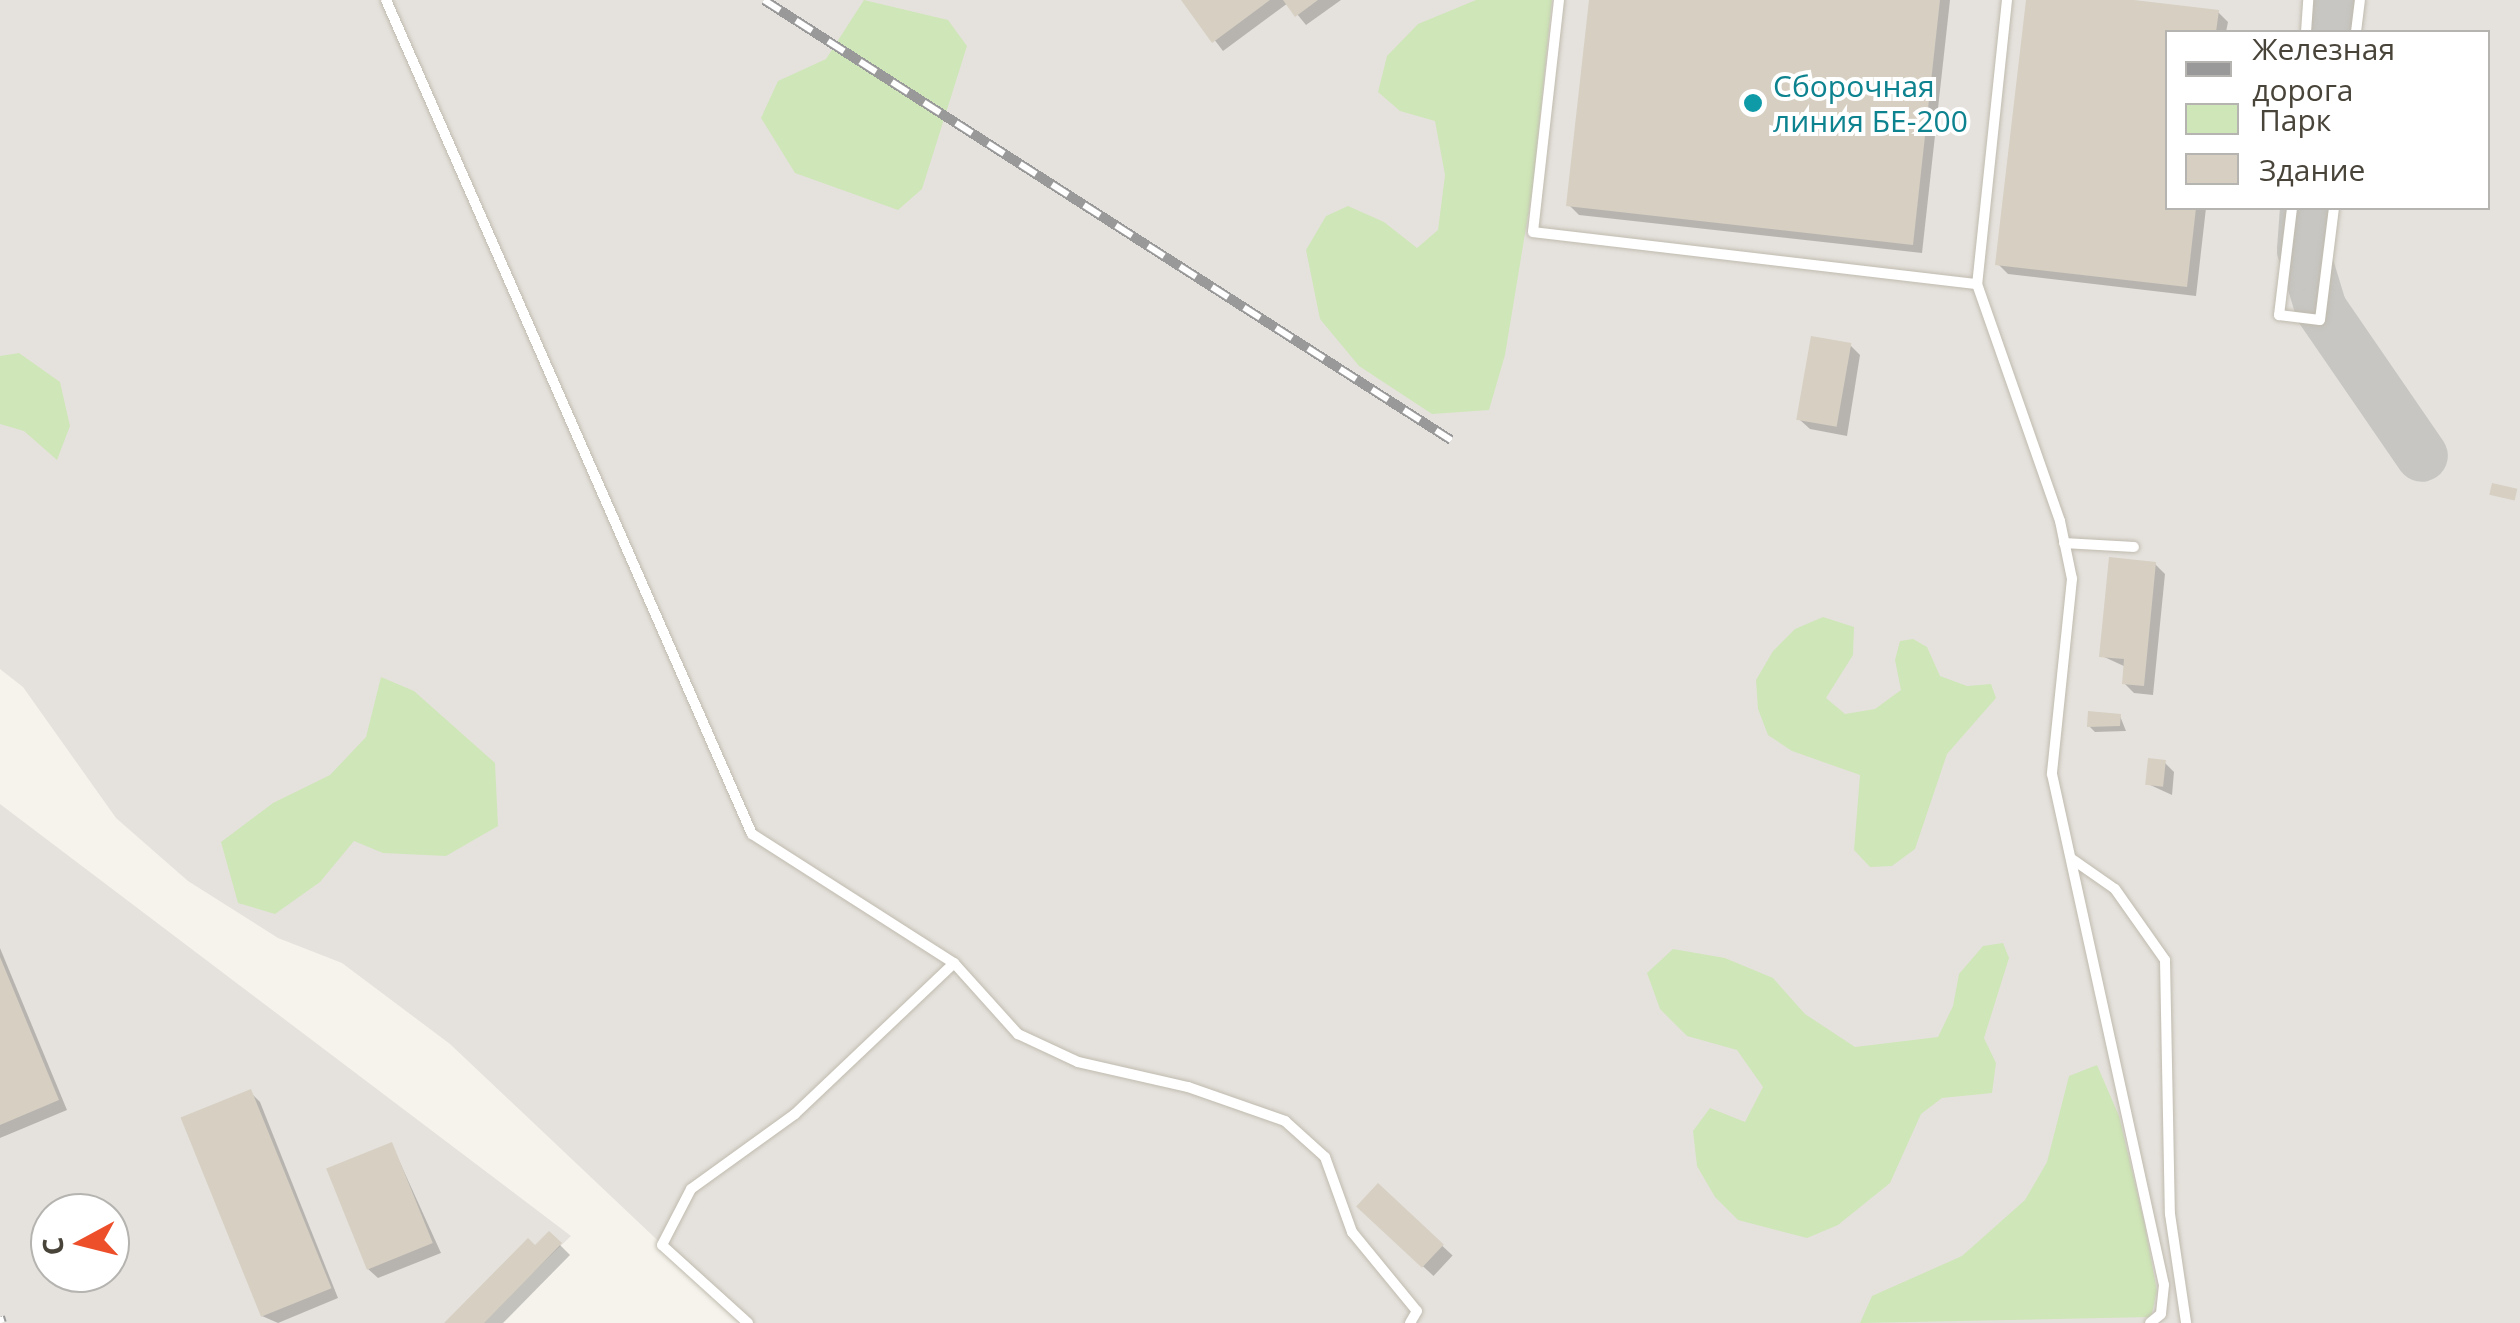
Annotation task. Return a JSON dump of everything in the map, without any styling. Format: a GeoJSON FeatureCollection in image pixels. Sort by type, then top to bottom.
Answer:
{"type":"FeatureCollection","features":[{"type":"Feature","properties":{"kind":"lane"},"geometry":{"type":"LineString","coordinates":[[386,0],[752,834],[954,963],[1018,1034],[1078,1062],[1188,1087],[1285,1121],[1325,1158],[1352,1232],[1417,1311],[1410,1323]]}},
{"type":"Feature","properties":{"kind":"lane"},"geometry":{"type":"LineString","coordinates":[[1559,0],[1534,232],[1977,284]]}},
{"type":"Feature","properties":{"kind":"lane"},"geometry":{"type":"LineString","coordinates":[[2007,0],[1977,284],[2064,543],[2072,580],[2052,774],[2164,1285],[2162,1314],[2150,1323]]}},
{"type":"Feature","properties":{"kind":"lane"},"geometry":{"type":"LineString","coordinates":[[2306,30],[2308,0]]}},
{"type":"Feature","properties":{"kind":"lane"},"geometry":{"type":"LineString","coordinates":[[2356,30],[2360,0]]}},
{"type":"Feature","properties":{"kind":"lane"},"geometry":{"type":"LineString","coordinates":[[2292,210],[2280,314],[2320,320],[2334,210]]}},
{"type":"Feature","properties":{"kind":"lane"},"geometry":{"type":"LineString","coordinates":[[2064,543],[2134,547]]}},
{"type":"Feature","properties":{"kind":"lane"},"geometry":{"type":"LineString","coordinates":[[2072,859],[2115,888],[2165,960],[2170,1214],[2186,1323]]}},
{"type":"Feature","properties":{"kind":"lane"},"geometry":{"type":"LineString","coordinates":[[748,1323],[662,1245],[691,1189],[795,1114],[954,963]]}},
{"type":"Feature","properties":{"kind":"shaded area"},"geometry":{"type":"Polygon","coordinates":[[[0,0],[2520,0],[2520,1323],[745,1323],[450,1044],[342,963],[278,938],[188,881],[116,818],[23,687],[0,669],[0,0]]]}},
{"type":"Feature","properties":{"kind":"shaded area"},"geometry":{"type":"Polygon","coordinates":[[[0,804],[571,1236],[480,1323],[0,1323],[0,804]]]}},
{"type":"Feature","properties":{"kind":"green space"},"geometry":{"type":"Polygon","coordinates":[[[864,0],[948,20],[967,46],[922,189],[898,210],[795,173],[761,118],[778,81],[826,59],[864,0]]]}},
{"type":"Feature","properties":{"kind":"green space"},"geometry":{"type":"Polygon","coordinates":[[[1476,0],[1552,0],[1533,185],[1505,355],[1489,410],[1432,414],[1359,366],[1320,319],[1306,250],[1326,216],[1348,206],[1384,222],[1417,248],[1438,230],[1445,175],[1435,121],[1400,111],[1378,92],[1387,56],[1418,24],[1476,0]]]}},
{"type":"Feature","properties":{"kind":"green space"},"geometry":{"type":"Polygon","coordinates":[[[19,353],[60,382],[70,426],[57,460],[24,431],[0,424],[0,356],[19,353]]]}},
{"type":"Feature","properties":{"kind":"green space"},"geometry":{"type":"Polygon","coordinates":[[[1823,617],[1854,627],[1853,655],[1826,698],[1845,714],[1875,709],[1901,690],[1895,660],[1900,641],[1913,639],[1927,647],[1940,676],[1967,686],[1991,684],[1996,698],[1947,754],[1915,849],[1892,866],[1870,867],[1854,850],[1860,775],[1792,751],[1768,735],[1758,709],[1756,680],[1773,651],[1795,629],[1823,617]]]}},
{"type":"Feature","properties":{"kind":"green space"},"geometry":{"type":"Polygon","coordinates":[[[381,677],[414,691],[495,763],[498,826],[446,856],[383,853],[354,841],[320,882],[275,914],[238,903],[221,842],[273,803],[330,775],[366,737],[381,677]]]}},
{"type":"Feature","properties":{"kind":"green space"},"geometry":{"type":"Polygon","coordinates":[[[2003,943],[2009,958],[1984,1038],[1996,1063],[1992,1093],[1942,1098],[1921,1114],[1890,1183],[1838,1225],[1807,1238],[1738,1220],[1715,1197],[1697,1166],[1693,1131],[1710,1108],[1745,1122],[1763,1087],[1737,1050],[1687,1036],[1660,1009],[1647,973],[1673,949],[1725,958],[1773,978],[1805,1014],[1855,1047],[1938,1037],[1953,1006],[1959,974],[1983,946],[2003,943]]]}},
{"type":"Feature","properties":{"kind":"green space"},"geometry":{"type":"Polygon","coordinates":[[[2097,1065],[2119,1116],[2144,1221],[2157,1291],[2151,1317],[1860,1323],[1872,1296],[1962,1256],[2025,1200],[2047,1162],[2069,1076],[2097,1065]]]}},
{"type":"Feature","properties":{"kind":"building"},"geometry":{"type":"Polygon","coordinates":[[[1181,0],[1270,0],[1212,43],[1181,0]]]}},
{"type":"Feature","properties":{"kind":"building"},"geometry":{"type":"Polygon","coordinates":[[[1283,0],[1318,0],[1295,17],[1283,0]]]}},
{"type":"Feature","properties":{"kind":"building","name":"Сборочная линия БЕ-200"},"geometry":{"type":"Polygon","coordinates":[[[1589,0],[1940,0],[1913,245],[1566,206],[1589,0]]]}},
{"type":"Feature","properties":{"kind":"building"},"geometry":{"type":"Polygon","coordinates":[[[2026,0],[2134,0],[2219,10],[2216,30],[2165,30],[2165,210],[2196,210],[2187,287],[1995,265],[2026,0]]]}},
{"type":"Feature","properties":{"kind":"building"},"geometry":{"type":"Polygon","coordinates":[[[1811,336],[1851,343],[1837,427],[1796,420],[1811,336]]]}},
{"type":"Feature","properties":{"kind":"building"},"geometry":{"type":"Polygon","coordinates":[[[2492,483],[2517,489],[2515,501],[2489,495],[2492,483]]]}},
{"type":"Feature","properties":{"kind":"building"},"geometry":{"type":"Polygon","coordinates":[[[2109,557],[2156,562],[2144,686],[2122,684],[2124,659],[2099,657],[2109,557]]]}},
{"type":"Feature","properties":{"kind":"building"},"geometry":{"type":"Polygon","coordinates":[[[2088,711],[2121,714],[2120,726],[2087,727],[2088,711]]]}},
{"type":"Feature","properties":{"kind":"building"},"geometry":{"type":"Polygon","coordinates":[[[2148,758],[2166,760],[2163,787],[2145,785],[2148,758]]]}},
{"type":"Feature","properties":{"kind":"building"},"geometry":{"type":"Polygon","coordinates":[[[0,957],[59,1100],[0,1125],[0,957]]]}},
{"type":"Feature","properties":{"kind":"building"},"geometry":{"type":"Polygon","coordinates":[[[251,1089],[332,1288],[261,1317],[181,1117],[251,1089]]]}},
{"type":"Feature","properties":{"kind":"building"},"geometry":{"type":"Polygon","coordinates":[[[392,1142],[433,1243],[367,1270],[326,1169],[392,1142]]]}},
{"type":"Feature","properties":{"kind":"building"},"geometry":{"type":"Polygon","coordinates":[[[1378,1183],[1444,1244],[1422,1268],[1356,1206],[1378,1183]]]}},
{"type":"Feature","properties":{"kind":"building"},"geometry":{"type":"Polygon","coordinates":[[[549,1231],[562,1243],[484,1323],[444,1323],[528,1238],[535,1245],[549,1231]]]}},
{"type":"Feature","properties":{"kind":"taxiway"},"geometry":{"type":"LineString","coordinates":[[2327,30],[2331,0]]}},
{"type":"Feature","properties":{"kind":"taxiway"},"geometry":{"type":"LineString","coordinates":[[2306,210],[2303,250],[2321,309],[2422,456]]}},
{"type":"Feature","properties":{"kind":"railway"},"geometry":{"type":"LineString","coordinates":[[764,0],[1451,440]]}},
{"type":"Feature","properties":{"kind":"railway"},"geometry":{"type":"LineString","coordinates":[[0,1317],[2,1323]]}},
{"type":"Feature","properties":{"kind":"place","name":"Сборочная линия БЕ-200"},"geometry":{"type":"Point","coordinates":[1753,103]}}]}
